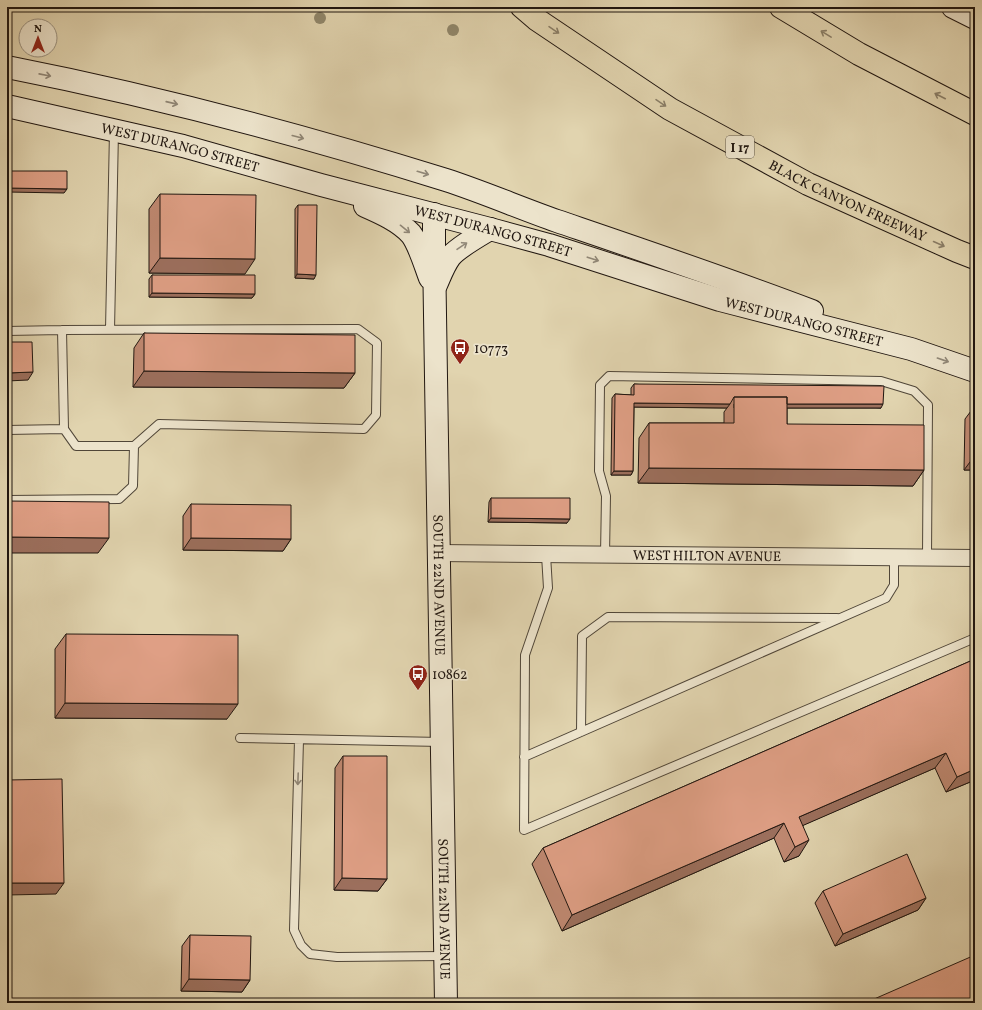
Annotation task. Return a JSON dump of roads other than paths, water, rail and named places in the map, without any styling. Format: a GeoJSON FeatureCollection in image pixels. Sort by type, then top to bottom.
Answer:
{"type":"FeatureCollection","features":[{"type":"Feature","properties":{"kind":"highway","name":"BLACK CANYON FREEWAY"},"geometry":{"type":"LineString","coordinates":[[522,7],[536,19],[670,109],[808,184],[956,251],[975,258]]}},
{"type":"Feature","properties":{"kind":"highway"},"geometry":{"type":"LineString","coordinates":[[781,7],[859,54],[975,114]]}},
{"type":"Feature","properties":{"kind":"main road"},"geometry":{"type":"LineString","coordinates":[[953,7],[975,18]]}},
{"type":"Feature","properties":{"kind":"main road"},"geometry":{"type":"LineString","coordinates":[[7,67],[68,79],[178,105],[448,180],[551,219],[733,281],[911,349]]}},
{"type":"Feature","properties":{"kind":"main road","name":"WEST DURANGO STREET"},"geometry":{"type":"LineString","coordinates":[[7,106],[184,146],[321,185],[490,229],[557,248],[720,300],[911,349],[975,371]]}},
{"type":"Feature","properties":{"kind":"main road"},"geometry":{"type":"LineString","coordinates":[[321,185],[384,214],[411,234],[434,290]]}},
{"type":"Feature","properties":{"kind":"main road","name":"SOUTH 22ND AVENUE"},"geometry":{"type":"LineString","coordinates":[[434,214],[446,1003]]}},
{"type":"Feature","properties":{"kind":"main road"},"geometry":{"type":"LineString","coordinates":[[434,290],[451,255],[490,229]]}},
{"type":"Feature","properties":{"kind":"street","name":"WEST HILTON AVENUE"},"geometry":{"type":"LineString","coordinates":[[438,554],[975,558]]}},
{"type":"Feature","properties":{"kind":"lane"},"geometry":{"type":"LineString","coordinates":[[110,330],[114,130]]}},
{"type":"Feature","properties":{"kind":"lane"},"geometry":{"type":"LineString","coordinates":[[7,331],[62,330],[358,329],[377,343],[376,415],[364,429],[159,424],[134,446],[76,446],[64,429],[62,330]]}},
{"type":"Feature","properties":{"kind":"lane"},"geometry":{"type":"LineString","coordinates":[[605,555],[606,496],[600,471],[600,385],[609,376],[881,381],[914,391],[928,404],[927,557]]}},
{"type":"Feature","properties":{"kind":"lane"},"geometry":{"type":"LineString","coordinates":[[7,430],[64,429]]}},
{"type":"Feature","properties":{"kind":"lane"},"geometry":{"type":"LineString","coordinates":[[7,500],[119,499],[133,486],[134,446]]}},
{"type":"Feature","properties":{"kind":"lane"},"geometry":{"type":"LineString","coordinates":[[546,554],[548,588],[525,654],[524,830],[975,638]]}},
{"type":"Feature","properties":{"kind":"lane"},"geometry":{"type":"LineString","coordinates":[[524,757],[886,598],[894,585],[894,557]]}},
{"type":"Feature","properties":{"kind":"lane"},"geometry":{"type":"LineString","coordinates":[[581,732],[582,636],[608,617],[840,618]]}},
{"type":"Feature","properties":{"kind":"lane"},"geometry":{"type":"LineString","coordinates":[[240,738],[442,742]]}},
{"type":"Feature","properties":{"kind":"lane"},"geometry":{"type":"LineString","coordinates":[[299,740],[296,818],[296,908],[294,930],[301,945],[310,954],[337,957],[445,956]]}},
{"type":"Feature","properties":{"kind":"place","name":"10773"},"geometry":{"type":"Point","coordinates":[460,365]}},
{"type":"Feature","properties":{"kind":"place","name":"10862"},"geometry":{"type":"Point","coordinates":[418,691]}}]}
